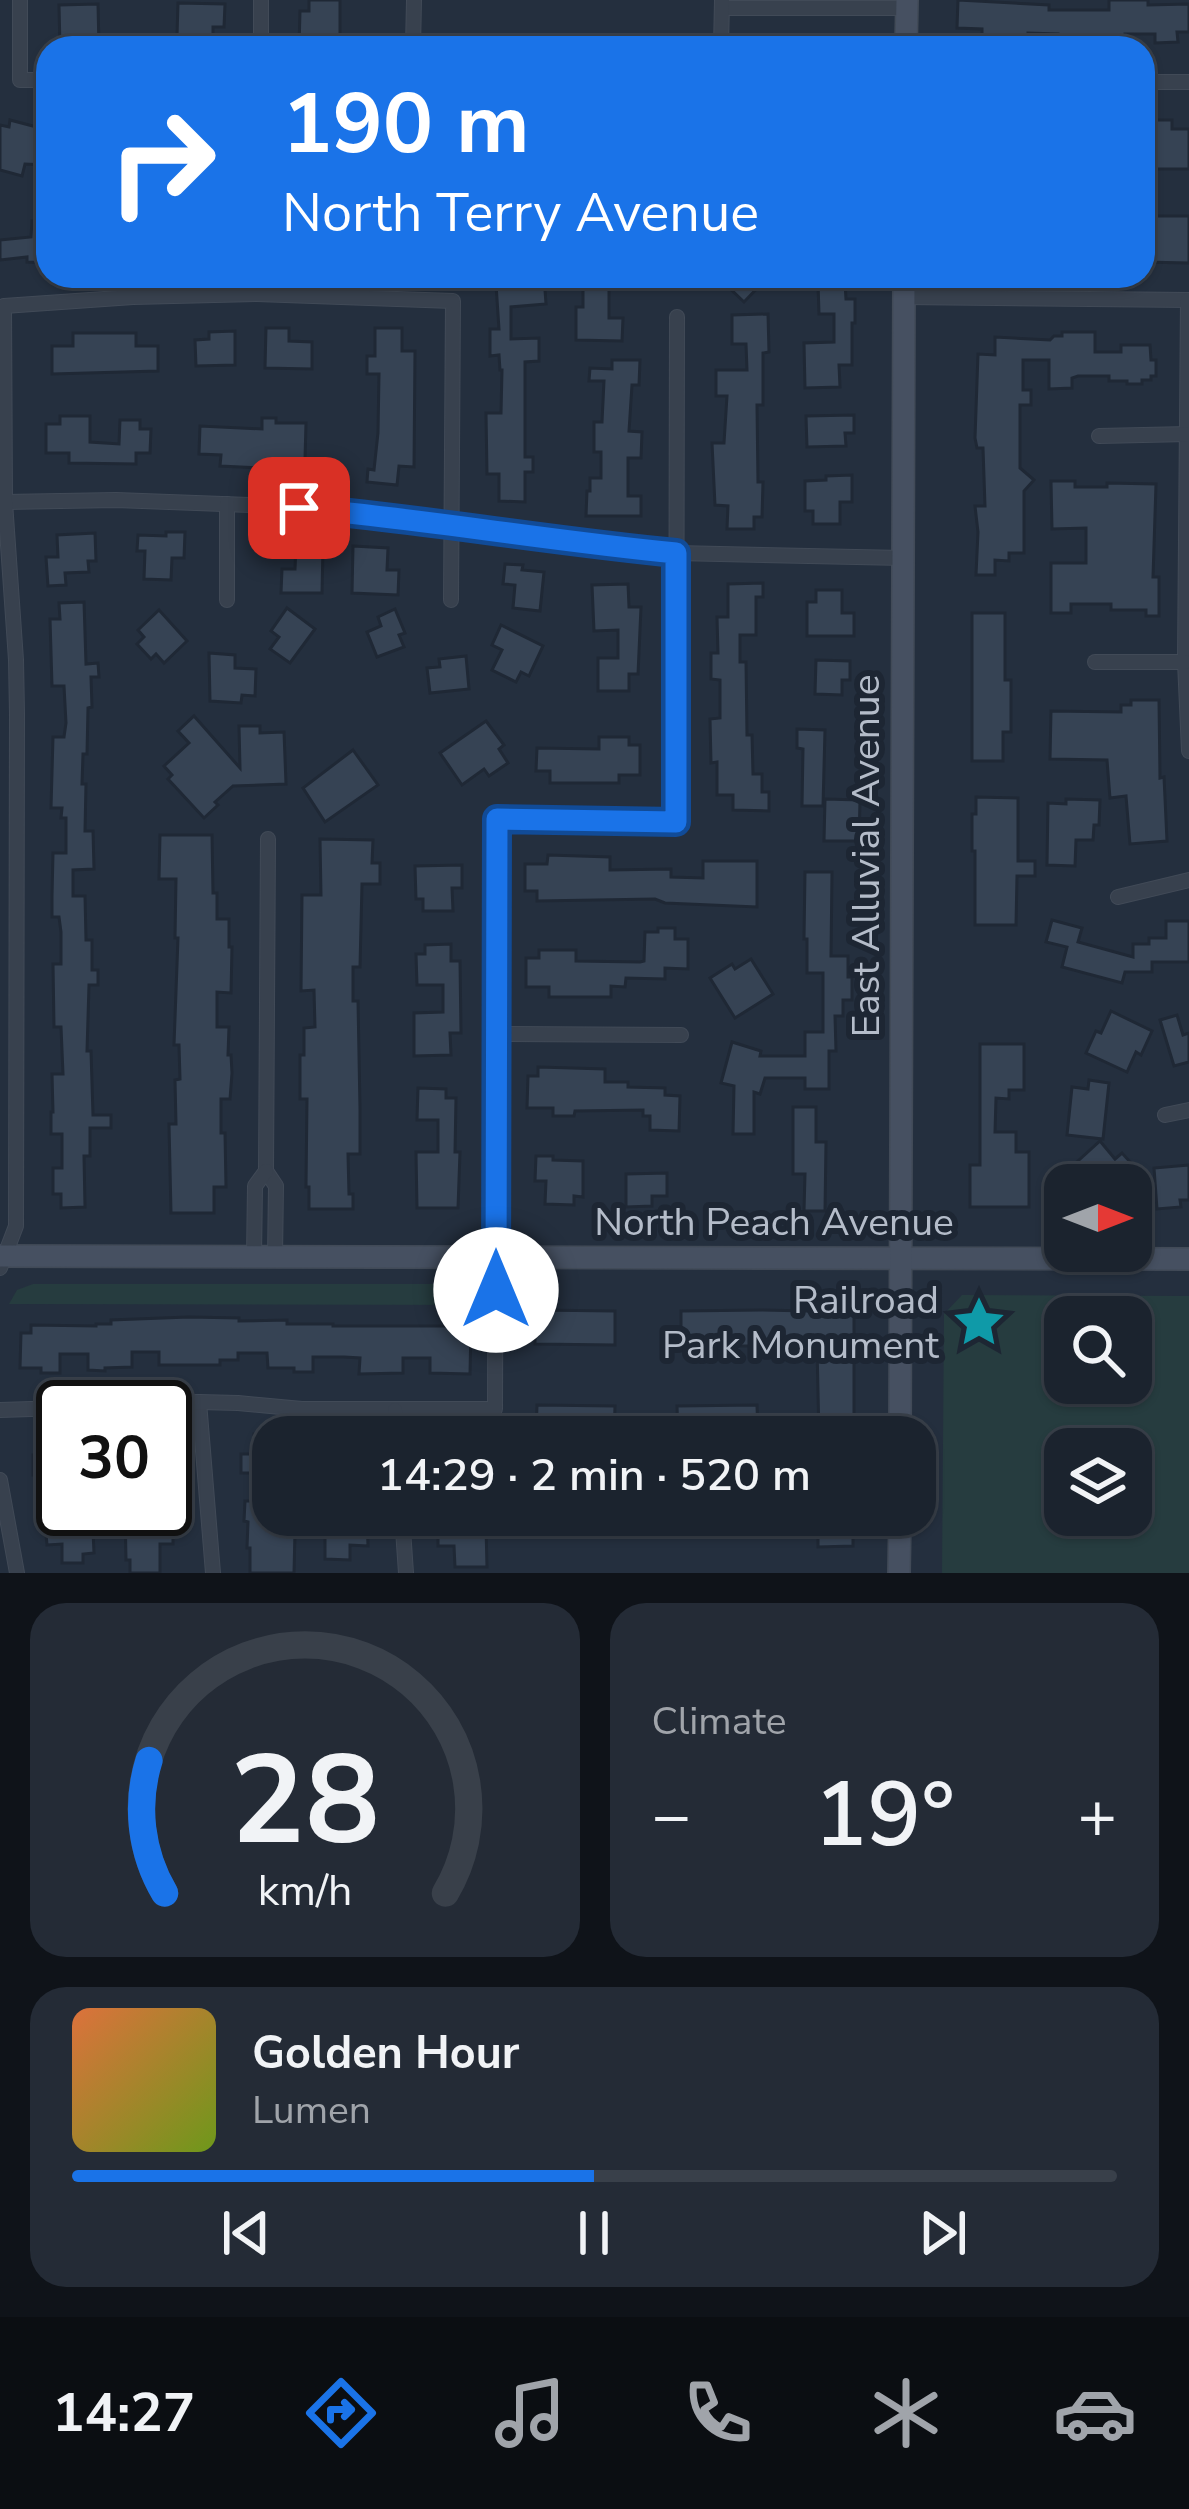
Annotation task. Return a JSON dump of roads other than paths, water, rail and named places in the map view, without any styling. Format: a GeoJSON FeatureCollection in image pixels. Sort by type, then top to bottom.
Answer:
{"type":"FeatureCollection","features":[{"type":"Feature","properties":{"kind":"street"},"geometry":{"type":"LineString","coordinates":[[20,0],[20,80],[36,80]]}},
{"type":"Feature","properties":{"kind":"street"},"geometry":{"type":"LineString","coordinates":[[261,0],[261,36]]}},
{"type":"Feature","properties":{"kind":"street"},"geometry":{"type":"LineString","coordinates":[[413,36],[414,0]]}},
{"type":"Feature","properties":{"kind":"street"},"geometry":{"type":"LineString","coordinates":[[722,36],[722,4],[907,4],[906,36]]}},
{"type":"Feature","properties":{"kind":"street"},"geometry":{"type":"LineString","coordinates":[[1155,82],[1189,82]]}},
{"type":"Feature","properties":{"kind":"street"},"geometry":{"type":"LineString","coordinates":[[257,288],[257,294]]}},
{"type":"Feature","properties":{"kind":"street","name":"East Alluvial Avenue"},"geometry":{"type":"LineString","coordinates":[[901,1416],[904,288]]}},
{"type":"Feature","properties":{"kind":"street"},"geometry":{"type":"LineString","coordinates":[[945,288],[1188,300],[1185,662],[1189,751]]}},
{"type":"Feature","properties":{"kind":"street"},"geometry":{"type":"LineString","coordinates":[[2,1260],[16,1226],[17,807],[16,660],[5,502],[4,305],[257,294],[453,301],[451,600]]}},
{"type":"Feature","properties":{"kind":"street"},"geometry":{"type":"LineString","coordinates":[[192,1402],[302,1409],[495,1409],[497,819],[676,822],[677,317]]}},
{"type":"Feature","properties":{"kind":"street"},"geometry":{"type":"LineString","coordinates":[[1099,436],[1188,434]]}},
{"type":"Feature","properties":{"kind":"street"},"geometry":{"type":"LineString","coordinates":[[5,502],[227,504],[676,553],[903,558]]}},
{"type":"Feature","properties":{"kind":"street"},"geometry":{"type":"LineString","coordinates":[[227,504],[227,600]]}},
{"type":"Feature","properties":{"kind":"street"},"geometry":{"type":"LineString","coordinates":[[1096,662],[1185,662]]}},
{"type":"Feature","properties":{"kind":"street"},"geometry":{"type":"LineString","coordinates":[[264,1257],[255,1186],[266,1171],[268,839]]}},
{"type":"Feature","properties":{"kind":"street"},"geometry":{"type":"LineString","coordinates":[[1118,897],[1189,880]]}},
{"type":"Feature","properties":{"kind":"street"},"geometry":{"type":"LineString","coordinates":[[496,1034],[681,1035]]}},
{"type":"Feature","properties":{"kind":"street"},"geometry":{"type":"LineString","coordinates":[[1165,1115],[1189,1110]]}},
{"type":"Feature","properties":{"kind":"street","name":"North Peach Avenue"},"geometry":{"type":"LineString","coordinates":[[2,1260],[1189,1258]]}},
{"type":"Feature","properties":{"kind":"street"},"geometry":{"type":"LineString","coordinates":[[199,1402],[213,1573]]}},
{"type":"Feature","properties":{"kind":"street"},"geometry":{"type":"LineString","coordinates":[[0,1410],[36,1409]]}},
{"type":"Feature","properties":{"kind":"street"},"geometry":{"type":"LineString","coordinates":[[395,1410],[395,1416]]}},
{"type":"Feature","properties":{"kind":"street"},"geometry":{"type":"LineString","coordinates":[[0,1480],[17,1573]]}},
{"type":"Feature","properties":{"kind":"street"},"geometry":{"type":"LineString","coordinates":[[403,1536],[406,1573]]}},
{"type":"Feature","properties":{"kind":"street"},"geometry":{"type":"LineString","coordinates":[[899,1573],[900,1536]]}},
{"type":"Feature","properties":{"kind":"place","name":"Railroad Park Monument"},"geometry":{"type":"Point","coordinates":[979,1322]}}]}
